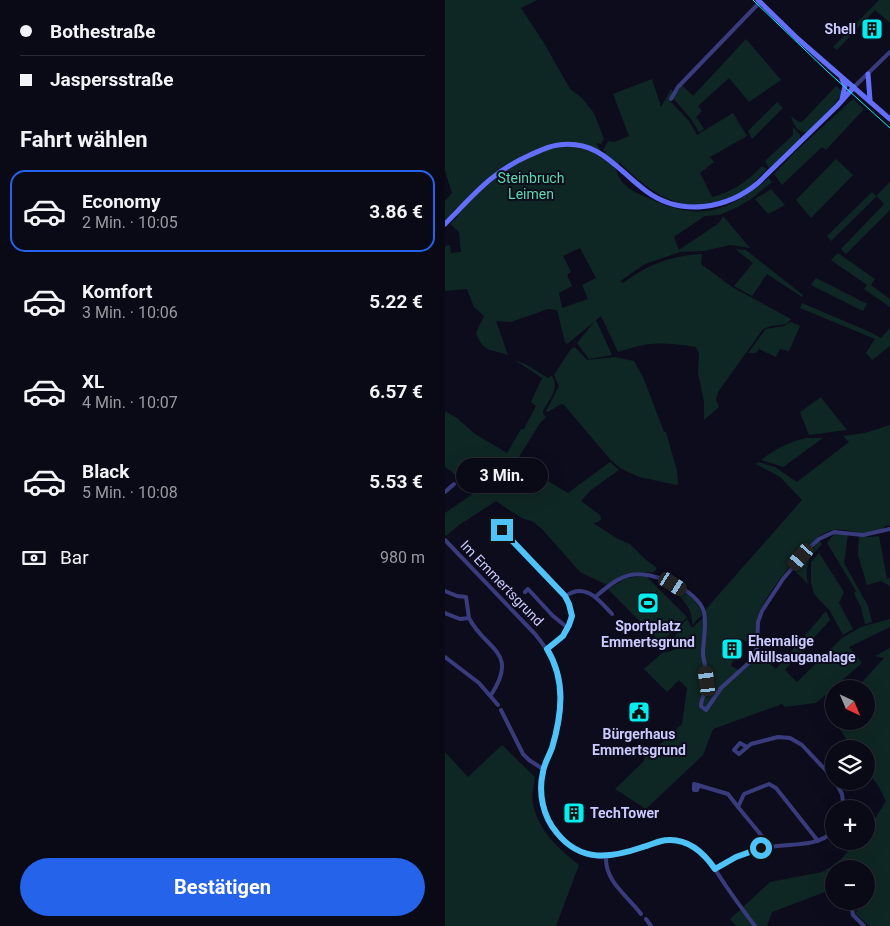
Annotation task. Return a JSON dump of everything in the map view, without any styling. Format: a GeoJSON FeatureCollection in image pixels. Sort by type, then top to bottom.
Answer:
{"type":"FeatureCollection","features":[{"type":"Feature","properties":{"kind":"main road"},"geometry":{"type":"LineString","coordinates":[[759,1],[890,119]]}},
{"type":"Feature","properties":{"kind":"main road"},"geometry":{"type":"LineString","coordinates":[[868,74],[870,101]]}},
{"type":"Feature","properties":{"kind":"main road"},"geometry":{"type":"LineString","coordinates":[[841,76],[845,86],[841,102]]}},
{"type":"Feature","properties":{"kind":"main road"},"geometry":{"type":"LineString","coordinates":[[445,224],[484,184],[504,169],[531,154],[551,146],[563,145],[578,145],[598,151],[649,194],[667,202],[683,206],[707,206],[729,201],[748,191],[774,168],[854,87]]}},
{"type":"Feature","properties":{"kind":"street"},"geometry":{"type":"LineString","coordinates":[[671,99],[678,87],[759,1]]}},
{"type":"Feature","properties":{"kind":"street"},"geometry":{"type":"LineString","coordinates":[[854,87],[890,52]]}},
{"type":"Feature","properties":{"kind":"street"},"geometry":{"type":"LineString","coordinates":[[445,492],[454,484]]}},
{"type":"Feature","properties":{"kind":"street"},"geometry":{"type":"LineString","coordinates":[[492,519],[565,596],[571,610],[572,616],[568,628],[547,649]]}},
{"type":"Feature","properties":{"kind":"street"},"geometry":{"type":"LineString","coordinates":[[595,597],[617,580],[637,574],[660,578],[697,600],[702,606],[705,620],[703,654],[707,681],[701,706],[706,710],[721,688],[752,660],[757,648],[762,611],[783,579],[809,548],[819,539],[834,532],[863,535],[890,529]]}},
{"type":"Feature","properties":{"kind":"street","name":"Im Emmertsgrund"},"geometry":{"type":"LineString","coordinates":[[445,540],[547,649],[558,673],[561,697],[553,743],[543,769],[542,795],[546,814],[557,833],[572,847],[587,854],[603,857]]}},
{"type":"Feature","properties":{"kind":"street"},"geometry":{"type":"LineString","coordinates":[[525,592],[528,589],[550,613],[568,628]]}},
{"type":"Feature","properties":{"kind":"street"},"geometry":{"type":"LineString","coordinates":[[565,596],[574,591],[582,590],[595,597],[611,614]]}},
{"type":"Feature","properties":{"kind":"street"},"geometry":{"type":"LineString","coordinates":[[445,591],[457,596],[466,597],[469,618],[476,629],[501,657],[502,663],[499,678],[491,695]]}},
{"type":"Feature","properties":{"kind":"street"},"geometry":{"type":"LineString","coordinates":[[445,613],[460,619],[469,618]]}},
{"type":"Feature","properties":{"kind":"street"},"geometry":{"type":"LineString","coordinates":[[445,657],[469,674],[491,695],[498,705]]}},
{"type":"Feature","properties":{"kind":"street"},"geometry":{"type":"LineString","coordinates":[[501,710],[523,754],[543,769]]}},
{"type":"Feature","properties":{"kind":"street"},"geometry":{"type":"LineString","coordinates":[[747,747],[751,744],[774,738],[790,738],[802,745],[825,769]]}},
{"type":"Feature","properties":{"kind":"street"},"geometry":{"type":"LineString","coordinates":[[699,785],[728,794],[770,846]]}},
{"type":"Feature","properties":{"kind":"street"},"geometry":{"type":"LineString","coordinates":[[739,807],[746,793],[767,785],[773,785],[818,841]]}},
{"type":"Feature","properties":{"kind":"street"},"geometry":{"type":"LineString","coordinates":[[715,869],[738,856],[770,846],[818,841],[825,837]]}},
{"type":"Feature","properties":{"kind":"street"},"geometry":{"type":"LineString","coordinates":[[641,914],[611,878],[603,857],[622,854],[664,840],[673,840],[684,842],[705,857],[755,926]]}},
{"type":"Feature","properties":{"kind":"street"},"geometry":{"type":"LineString","coordinates":[[851,910],[853,915],[864,926]]}},
{"type":"Feature","properties":{"kind":"street"},"geometry":{"type":"LineString","coordinates":[[646,919],[651,926]]}},
{"type":"Feature","properties":{"kind":"green space","name":"Steinbruch Leimen"},"geometry":{"type":"Polygon","coordinates":[[[445,0],[537,0],[521,8],[544,43],[570,89],[582,98],[594,113],[604,139],[601,144],[596,143],[603,154],[606,152],[603,150],[608,141],[614,142],[629,136],[613,94],[652,79],[661,107],[671,89],[673,92],[669,100],[689,121],[697,135],[733,113],[747,136],[710,157],[714,162],[700,173],[712,197],[739,186],[761,167],[767,169],[742,193],[721,202],[704,205],[689,205],[660,195],[634,176],[621,162],[614,166],[626,186],[641,195],[670,207],[701,211],[714,210],[728,205],[769,178],[772,182],[738,207],[719,215],[705,216],[674,237],[679,250],[719,223],[723,216],[750,248],[730,245],[704,251],[680,252],[645,264],[620,281],[623,283],[660,262],[702,254],[701,264],[732,287],[791,319],[787,324],[763,329],[718,392],[716,399],[719,407],[704,420],[704,401],[698,373],[699,353],[696,347],[675,344],[648,344],[618,352],[601,316],[596,320],[612,355],[589,359],[577,343],[594,322],[567,344],[557,310],[548,309],[511,322],[496,321],[508,355],[488,349],[481,344],[476,333],[484,316],[474,307],[467,289],[445,291],[445,246],[450,245],[451,253],[461,252],[459,232],[450,224],[458,216],[456,208],[445,219],[445,201],[452,193],[445,171],[445,0]],[[580,248],[563,256],[571,272],[567,275],[572,286],[559,293],[562,308],[588,299],[582,285],[596,278],[580,248]]]}},
{"type":"Feature","properties":{"kind":"green space"},"geometry":{"type":"Polygon","coordinates":[[[879,0],[890,0],[890,23],[875,10],[837,50],[833,47],[879,0]]]}},
{"type":"Feature","properties":{"kind":"green space"},"geometry":{"type":"Polygon","coordinates":[[[746,39],[781,80],[749,102],[729,78],[698,106],[702,111],[696,117],[704,129],[699,132],[691,119],[673,98],[682,85],[693,96],[746,39]]]}},
{"type":"Feature","properties":{"kind":"green space"},"geometry":{"type":"Polygon","coordinates":[[[836,86],[843,92],[833,106],[808,132],[799,130],[791,116],[802,122],[836,86]]]}},
{"type":"Feature","properties":{"kind":"green space"},"geometry":{"type":"Polygon","coordinates":[[[853,99],[864,109],[826,150],[822,147],[782,185],[774,174],[853,99]]]}},
{"type":"Feature","properties":{"kind":"green space"},"geometry":{"type":"Polygon","coordinates":[[[777,102],[783,108],[752,139],[748,131],[777,102]]]}},
{"type":"Feature","properties":{"kind":"green space"},"geometry":{"type":"Polygon","coordinates":[[[793,127],[800,135],[800,139],[769,168],[765,161],[793,135],[793,127]]]}},
{"type":"Feature","properties":{"kind":"green space"},"geometry":{"type":"Polygon","coordinates":[[[836,159],[853,175],[811,218],[796,200],[836,159]]]}},
{"type":"Feature","properties":{"kind":"green space"},"geometry":{"type":"Polygon","coordinates":[[[890,182],[890,210],[846,254],[841,249],[884,204],[877,196],[831,241],[827,236],[872,192],[876,196],[890,182]]]}},
{"type":"Feature","properties":{"kind":"green space"},"geometry":{"type":"Polygon","coordinates":[[[771,189],[785,205],[768,214],[755,199],[771,189]]]}},
{"type":"Feature","properties":{"kind":"green space"},"geometry":{"type":"Polygon","coordinates":[[[735,249],[746,250],[803,295],[802,297],[767,274],[752,296],[734,286],[753,263],[735,249]]]}},
{"type":"Feature","properties":{"kind":"green space"},"geometry":{"type":"Polygon","coordinates":[[[838,253],[875,279],[871,285],[890,299],[890,307],[864,289],[867,285],[831,260],[838,253]]]}},
{"type":"Feature","properties":{"kind":"green space"},"geometry":{"type":"Polygon","coordinates":[[[816,278],[867,304],[863,311],[811,285],[816,278]]]}},
{"type":"Feature","properties":{"kind":"green space"},"geometry":{"type":"Polygon","coordinates":[[[802,303],[881,338],[890,328],[890,346],[872,360],[866,353],[875,339],[800,308],[802,303]]]}},
{"type":"Feature","properties":{"kind":"green space"},"geometry":{"type":"Polygon","coordinates":[[[791,322],[800,326],[789,351],[780,349],[776,357],[759,349],[756,353],[748,353],[766,329],[784,326],[791,322]]]}},
{"type":"Feature","properties":{"kind":"green space"},"geometry":{"type":"Polygon","coordinates":[[[575,347],[587,360],[615,357],[634,361],[643,377],[664,432],[666,432],[677,471],[677,485],[639,477],[620,468],[564,405],[561,404],[548,412],[546,411],[559,386],[554,375],[571,349],[575,347]]]}},
{"type":"Feature","properties":{"kind":"green space"},"geometry":{"type":"Polygon","coordinates":[[[515,360],[548,378],[552,376],[555,385],[553,394],[543,411],[546,417],[540,423],[519,457],[536,474],[568,493],[610,462],[619,470],[591,490],[581,501],[600,515],[601,519],[593,523],[618,539],[630,544],[657,568],[654,572],[627,573],[607,585],[580,572],[542,529],[532,521],[524,519],[496,501],[445,535],[445,513],[474,493],[445,467],[445,411],[457,418],[475,434],[507,453],[521,429],[524,429],[536,406],[531,402],[542,378],[515,360]]]}},
{"type":"Feature","properties":{"kind":"green space"},"geometry":{"type":"Polygon","coordinates":[[[821,397],[847,430],[809,435],[800,412],[821,397]]]}},
{"type":"Feature","properties":{"kind":"green space"},"geometry":{"type":"Polygon","coordinates":[[[890,425],[890,526],[886,525],[883,529],[866,533],[833,530],[813,542],[790,566],[763,605],[756,623],[756,646],[741,639],[731,666],[742,672],[750,665],[756,653],[776,669],[826,611],[830,620],[785,670],[797,682],[842,638],[861,627],[890,619],[890,627],[849,647],[862,663],[842,680],[825,680],[825,695],[816,703],[785,707],[782,704],[713,729],[703,755],[646,809],[615,789],[644,761],[646,748],[649,749],[648,756],[682,724],[687,688],[679,680],[667,692],[644,669],[662,653],[677,648],[671,641],[678,633],[674,632],[687,619],[692,628],[703,618],[706,609],[802,500],[780,477],[756,464],[758,462],[775,467],[797,482],[849,442],[843,436],[865,433],[890,425]]]}},
{"type":"Feature","properties":{"kind":"green space"},"geometry":{"type":"Polygon","coordinates":[[[806,438],[823,438],[783,467],[761,460],[782,446],[806,438]]]}},
{"type":"Feature","properties":{"kind":"green space"},"geometry":{"type":"Polygon","coordinates":[[[834,534],[848,534],[844,563],[868,606],[872,622],[865,624],[861,607],[854,593],[856,591],[827,543],[834,534]]]}},
{"type":"Feature","properties":{"kind":"green space"},"geometry":{"type":"Polygon","coordinates":[[[859,536],[879,536],[887,579],[890,578],[890,586],[881,581],[867,585],[858,555],[859,536]]]}},
{"type":"Feature","properties":{"kind":"green space"},"geometry":{"type":"Polygon","coordinates":[[[819,541],[822,544],[811,558],[807,567],[808,584],[793,569],[819,541]]]}},
{"type":"Feature","properties":{"kind":"green space"},"geometry":{"type":"Polygon","coordinates":[[[819,553],[844,592],[839,603],[853,629],[843,635],[830,611],[814,594],[811,582],[811,562],[819,553]]]}},
{"type":"Feature","properties":{"kind":"green space","name":"Sportplatz Emmertsgrund"},"geometry":{"type":"Polygon","coordinates":[[[646,576],[687,617],[661,643],[608,589],[627,578],[646,576]]]}},
{"type":"Feature","properties":{"kind":"green space"},"geometry":{"type":"Polygon","coordinates":[[[662,580],[680,589],[692,598],[700,609],[702,615],[692,625],[692,618],[687,605],[662,580]]]}},
{"type":"Feature","properties":{"kind":"green space"},"geometry":{"type":"Polygon","coordinates":[[[890,648],[890,926],[869,926],[855,913],[858,910],[875,910],[875,860],[840,860],[849,850],[875,850],[875,819],[886,801],[875,781],[875,740],[847,740],[840,730],[875,730],[875,680],[864,680],[884,658],[875,656],[890,648]]]}},
{"type":"Feature","properties":{"kind":"green space"},"geometry":{"type":"Polygon","coordinates":[[[502,745],[535,777],[532,794],[533,804],[540,823],[557,846],[579,865],[556,926],[445,926],[445,752],[468,777],[502,745]]]}},
{"type":"Feature","properties":{"kind":"green space"},"geometry":{"type":"Polygon","coordinates":[[[825,870],[825,892],[772,912],[767,926],[736,926],[730,919],[770,882],[825,870]]]}},
{"type":"Feature","properties":{"kind":"tram line"},"geometry":{"type":"LineString","coordinates":[[753,0],[890,128]]}},
{"type":"Feature","properties":{"kind":"place","name":"Shell"},"geometry":{"type":"Point","coordinates":[872,29]}},
{"type":"Feature","properties":{"kind":"place","name":"Sportplatz Emmertsgrund"},"geometry":{"type":"Point","coordinates":[648,603]}},
{"type":"Feature","properties":{"kind":"place","name":"Ehemalige Müllsauganalage"},"geometry":{"type":"Point","coordinates":[732,649]}},
{"type":"Feature","properties":{"kind":"place","name":"Bürgerhaus Emmertsgrund"},"geometry":{"type":"Point","coordinates":[639,712]}},
{"type":"Feature","properties":{"kind":"place","name":"TechTower"},"geometry":{"type":"Point","coordinates":[574,813]}},
{"type":"Feature","properties":{"kind":"route"},"geometry":{"type":"LineString","coordinates":[[502,530],[565,596],[571,610],[571,621],[566,631],[547,649],[558,673],[561,687],[561,704],[553,743],[543,769],[542,795],[547,818],[557,833],[568,844],[579,851],[601,857],[622,854],[664,840],[679,841],[699,851],[715,869],[736,857],[761,848]]}}]}
